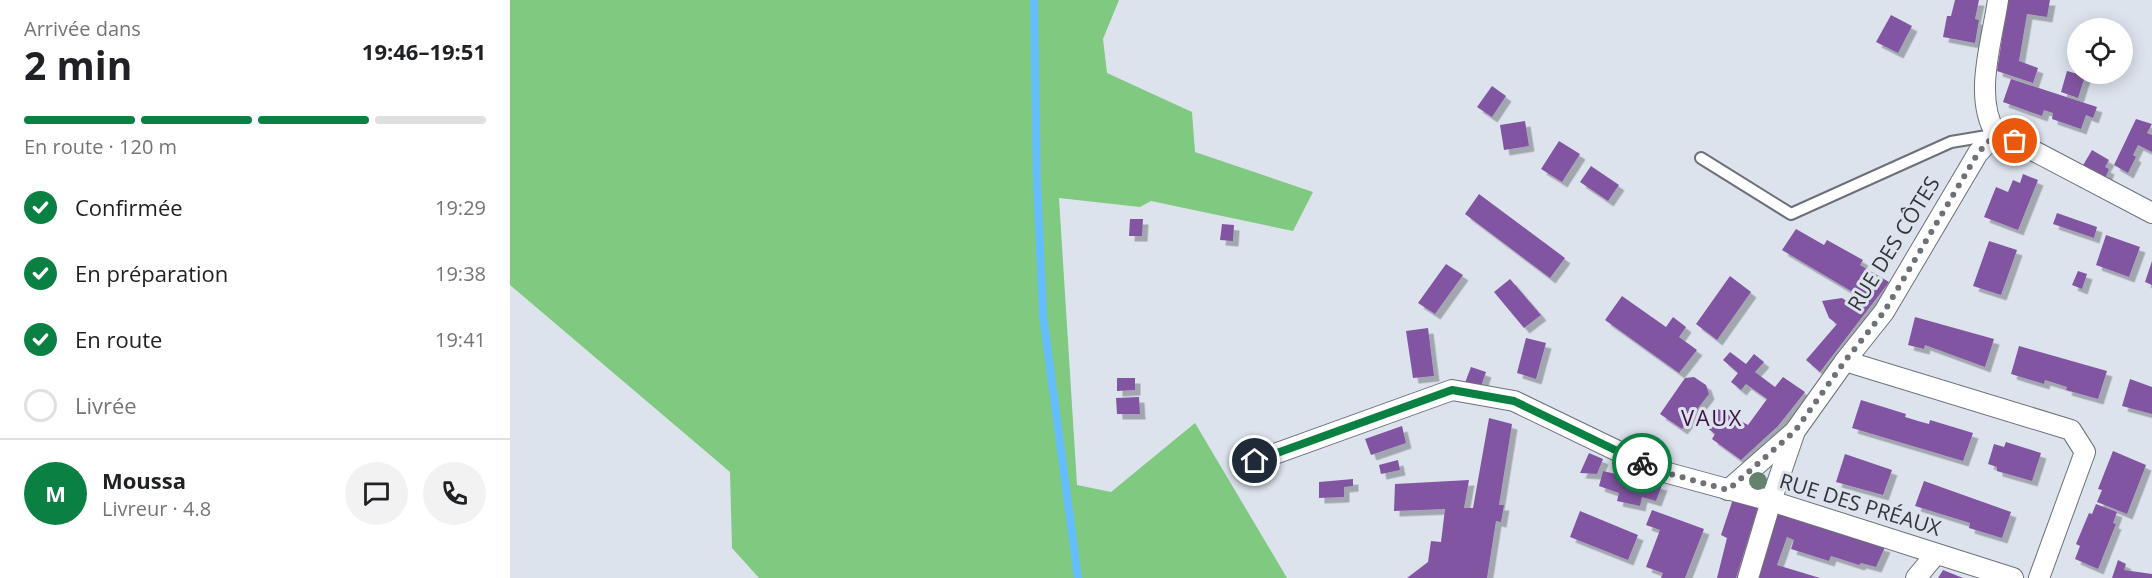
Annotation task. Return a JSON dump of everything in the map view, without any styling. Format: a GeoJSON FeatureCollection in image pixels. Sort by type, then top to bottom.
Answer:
{"type":"FeatureCollection","features":[{"type":"Feature","properties":{"kind":"street"},"geometry":{"type":"LineString","coordinates":[[1998,0],[1984,94],[1987,120],[1996,134],[2015,141],[2152,213]]}},
{"type":"Feature","properties":{"kind":"street","name":"RUE DES CÔTES"},"geometry":{"type":"LineString","coordinates":[[1748,578],[1795,431],[1845,361],[1884,312],[1978,153],[1996,134]]}},
{"type":"Feature","properties":{"kind":"street"},"geometry":{"type":"LineString","coordinates":[[1845,361],[2071,430],[2085,452],[2039,578]]}},
{"type":"Feature","properties":{"kind":"street","name":"RUE DES PRÉAUX"},"geometry":{"type":"LineString","coordinates":[[1255,461],[1452,390],[1514,401],[1656,470],[1771,501],[2013,578]]}},
{"type":"Feature","properties":{"kind":"street"},"geometry":{"type":"LineString","coordinates":[[1728,490],[1795,431]]}},
{"type":"Feature","properties":{"kind":"street"},"geometry":{"type":"LineString","coordinates":[[1916,578],[1936,554]]}},
{"type":"Feature","properties":{"kind":"lane"},"geometry":{"type":"LineString","coordinates":[[1701,158],[1791,214],[1951,142],[1996,134]]}},
{"type":"Feature","properties":{"kind":"green space"},"geometry":{"type":"Polygon","coordinates":[[[510,0],[1119,0],[1103,39],[1107,73],[1192,112],[1195,152],[1313,192],[1293,231],[1151,201],[1140,207],[1059,198],[1077,485],[1111,492],[1195,423],[1287,578],[759,578],[732,548],[730,472],[510,285],[510,0]]]}},
{"type":"Feature","properties":{"kind":"building"},"geometry":{"type":"Polygon","coordinates":[[[1955,0],[1979,0],[1975,19],[1979,20],[1975,43],[1943,37],[1947,16],[1951,16],[1955,0]]]}},
{"type":"Feature","properties":{"kind":"building"},"geometry":{"type":"Polygon","coordinates":[[[2008,0],[2050,0],[2047,17],[2027,14],[2019,61],[2038,68],[2033,83],[1997,71],[2008,0]]]}},
{"type":"Feature","properties":{"kind":"building"},"geometry":{"type":"Polygon","coordinates":[[[1891,15],[1912,26],[1898,53],[1876,42],[1891,15]]]}},
{"type":"Feature","properties":{"kind":"building"},"geometry":{"type":"Polygon","coordinates":[[[2067,71],[2067,84],[2082,84],[2078,98],[2061,92],[2067,71]]]}},
{"type":"Feature","properties":{"kind":"building"},"geometry":{"type":"Polygon","coordinates":[[[2011,79],[2097,107],[2093,118],[2086,115],[2081,129],[2052,119],[2053,113],[2044,110],[2042,116],[2003,102],[2011,79]]]}},
{"type":"Feature","properties":{"kind":"building"},"geometry":{"type":"Polygon","coordinates":[[[1492,86],[1506,96],[1492,117],[1477,107],[1492,86]]]}},
{"type":"Feature","properties":{"kind":"building"},"geometry":{"type":"Polygon","coordinates":[[[2136,119],[2152,124],[2147,133],[2152,135],[2152,152],[2138,145],[2133,155],[2136,157],[2128,173],[2114,165],[2136,119]]]}},
{"type":"Feature","properties":{"kind":"building"},"geometry":{"type":"Polygon","coordinates":[[[1525,121],[1529,146],[1504,150],[1500,125],[1525,121]]]}},
{"type":"Feature","properties":{"kind":"building"},"geometry":{"type":"Polygon","coordinates":[[[1559,141],[1580,154],[1562,182],[1541,169],[1559,141]]]}},
{"type":"Feature","properties":{"kind":"building"},"geometry":{"type":"Polygon","coordinates":[[[2092,150],[2109,160],[2105,167],[2109,169],[2105,179],[2082,167],[2092,150]]]}},
{"type":"Feature","properties":{"kind":"building"},"geometry":{"type":"Polygon","coordinates":[[[1591,166],[1619,185],[1608,201],[1580,182],[1591,166]]]}},
{"type":"Feature","properties":{"kind":"building"},"geometry":{"type":"Polygon","coordinates":[[[2023,174],[2038,180],[2018,230],[1984,217],[1996,187],[2008,192],[2013,180],[2020,183],[2023,174]]]}},
{"type":"Feature","properties":{"kind":"building"},"geometry":{"type":"Polygon","coordinates":[[[1479,194],[1565,258],[1550,278],[1465,214],[1479,194]]]}},
{"type":"Feature","properties":{"kind":"building"},"geometry":{"type":"Polygon","coordinates":[[[2057,213],[2097,227],[2094,238],[2053,224],[2057,213]]]}},
{"type":"Feature","properties":{"kind":"building"},"geometry":{"type":"Polygon","coordinates":[[[1130,219],[1143,219],[1142,236],[1129,236],[1130,219]]]}},
{"type":"Feature","properties":{"kind":"building"},"geometry":{"type":"Polygon","coordinates":[[[1222,224],[1234,225],[1233,241],[1220,240],[1222,224]]]}},
{"type":"Feature","properties":{"kind":"building"},"geometry":{"type":"Polygon","coordinates":[[[1796,229],[1824,245],[1827,240],[1863,260],[1860,265],[1889,282],[1820,372],[1806,360],[1837,324],[1829,318],[1822,301],[1842,298],[1850,303],[1856,294],[1782,250],[1796,229]]]}},
{"type":"Feature","properties":{"kind":"building"},"geometry":{"type":"Polygon","coordinates":[[[2106,235],[2140,247],[2129,277],[2096,265],[2106,235]]]}},
{"type":"Feature","properties":{"kind":"building"},"geometry":{"type":"Polygon","coordinates":[[[1989,241],[2017,250],[2001,295],[1973,286],[1989,241]]]}},
{"type":"Feature","properties":{"kind":"building"},"geometry":{"type":"Polygon","coordinates":[[[2152,261],[2152,285],[2145,282],[2152,261]]]}},
{"type":"Feature","properties":{"kind":"building"},"geometry":{"type":"Polygon","coordinates":[[[1446,264],[1463,275],[1435,314],[1418,303],[1446,264]]]}},
{"type":"Feature","properties":{"kind":"building"},"geometry":{"type":"Polygon","coordinates":[[[2078,271],[2087,274],[2082,289],[2072,285],[2078,271]]]}},
{"type":"Feature","properties":{"kind":"building"},"geometry":{"type":"Polygon","coordinates":[[[1730,276],[1751,292],[1717,340],[1696,324],[1730,276]]]}},
{"type":"Feature","properties":{"kind":"building"},"geometry":{"type":"Polygon","coordinates":[[[1510,279],[1541,315],[1524,328],[1494,292],[1510,279]]]}},
{"type":"Feature","properties":{"kind":"building"},"geometry":{"type":"Polygon","coordinates":[[[1622,296],[1666,327],[1673,317],[1686,327],[1679,337],[1697,350],[1679,373],[1605,320],[1622,296]]]}},
{"type":"Feature","properties":{"kind":"building"},"geometry":{"type":"Polygon","coordinates":[[[1915,317],[1994,339],[1985,367],[1925,345],[1924,349],[1908,345],[1915,317]]]}},
{"type":"Feature","properties":{"kind":"building"},"geometry":{"type":"Polygon","coordinates":[[[1428,328],[1434,376],[1413,378],[1406,331],[1428,328]]]}},
{"type":"Feature","properties":{"kind":"building"},"geometry":{"type":"Polygon","coordinates":[[[1526,338],[1546,343],[1536,379],[1517,373],[1526,338]]]}},
{"type":"Feature","properties":{"kind":"building"},"geometry":{"type":"Polygon","coordinates":[[[2019,346],[2107,371],[2098,399],[2066,390],[2067,387],[2045,380],[2044,384],[2011,374],[2019,346]]]}},
{"type":"Feature","properties":{"kind":"building"},"geometry":{"type":"Polygon","coordinates":[[[1730,352],[1746,364],[1754,354],[1764,362],[1755,372],[1775,387],[1783,377],[1805,392],[1778,426],[1741,460],[1712,439],[1715,434],[1706,427],[1718,409],[1748,425],[1767,399],[1746,384],[1741,390],[1731,382],[1738,373],[1723,360],[1730,352]]]}},
{"type":"Feature","properties":{"kind":"building"},"geometry":{"type":"Polygon","coordinates":[[[1471,367],[1486,372],[1480,389],[1463,388],[1471,367]]]}},
{"type":"Feature","properties":{"kind":"building"},"geometry":{"type":"Polygon","coordinates":[[[1694,377],[1706,385],[1709,394],[1682,429],[1660,414],[1685,378],[1694,377]]]}},
{"type":"Feature","properties":{"kind":"building"},"geometry":{"type":"Polygon","coordinates":[[[1117,378],[1135,378],[1135,390],[1117,391],[1117,378]]]}},
{"type":"Feature","properties":{"kind":"building"},"geometry":{"type":"Polygon","coordinates":[[[2130,379],[2152,387],[2152,414],[2122,406],[2130,379]]]}},
{"type":"Feature","properties":{"kind":"building"},"geometry":{"type":"Polygon","coordinates":[[[1139,397],[1140,414],[1117,414],[1116,398],[1139,397]]]}},
{"type":"Feature","properties":{"kind":"building"},"geometry":{"type":"Polygon","coordinates":[[[1861,400],[1906,414],[1905,417],[1918,421],[1929,424],[1930,420],[1973,433],[1963,461],[1852,428],[1861,400]]]}},
{"type":"Feature","properties":{"kind":"building"},"geometry":{"type":"Polygon","coordinates":[[[1489,418],[1512,424],[1499,505],[1504,505],[1501,522],[1496,521],[1487,578],[1407,578],[1428,562],[1431,541],[1441,542],[1445,509],[1394,511],[1395,484],[1469,480],[1464,508],[1473,508],[1489,418]]]}},
{"type":"Feature","properties":{"kind":"building"},"geometry":{"type":"Polygon","coordinates":[[[1402,426],[1406,443],[1371,455],[1365,439],[1402,426]]]}},
{"type":"Feature","properties":{"kind":"building"},"geometry":{"type":"Polygon","coordinates":[[[2006,442],[2041,453],[2032,481],[1997,471],[1997,467],[1988,464],[1994,444],[2004,447],[2006,442]]]}},
{"type":"Feature","properties":{"kind":"building"},"geometry":{"type":"Polygon","coordinates":[[[2113,451],[2146,465],[2127,514],[2097,502],[2102,490],[2098,489],[2113,451]]]}},
{"type":"Feature","properties":{"kind":"building"},"geometry":{"type":"Polygon","coordinates":[[[1589,453],[1603,459],[1597,474],[1580,473],[1589,453]]]}},
{"type":"Feature","properties":{"kind":"building"},"geometry":{"type":"Polygon","coordinates":[[[1845,454],[1892,470],[1883,495],[1836,482],[1845,454]]]}},
{"type":"Feature","properties":{"kind":"building"},"geometry":{"type":"Polygon","coordinates":[[[1398,460],[1400,470],[1381,474],[1379,465],[1398,460]]]}},
{"type":"Feature","properties":{"kind":"building"},"geometry":{"type":"Polygon","coordinates":[[[1603,471],[1662,485],[1656,501],[1642,497],[1640,506],[1617,501],[1619,493],[1599,486],[1603,471]]]}},
{"type":"Feature","properties":{"kind":"building"},"geometry":{"type":"Polygon","coordinates":[[[1353,479],[1353,486],[1344,487],[1344,497],[1319,498],[1319,482],[1353,479]]]}},
{"type":"Feature","properties":{"kind":"building"},"geometry":{"type":"Polygon","coordinates":[[[1924,481],[2011,512],[2002,538],[1969,528],[1970,523],[1915,506],[1924,481]]]}},
{"type":"Feature","properties":{"kind":"building"},"geometry":{"type":"Polygon","coordinates":[[[1733,499],[1758,507],[1736,578],[1717,578],[1727,538],[1721,535],[1733,499]]]}},
{"type":"Feature","properties":{"kind":"building"},"geometry":{"type":"Polygon","coordinates":[[[2096,504],[2117,512],[2113,523],[2116,524],[2098,569],[2075,559],[2080,546],[2076,544],[2089,513],[2092,514],[2096,504]]]}},
{"type":"Feature","properties":{"kind":"building"},"geometry":{"type":"Polygon","coordinates":[[[1652,510],[1704,529],[1685,578],[1661,578],[1663,573],[1646,567],[1660,530],[1646,525],[1652,510]]]}},
{"type":"Feature","properties":{"kind":"building"},"geometry":{"type":"Polygon","coordinates":[[[1580,511],[1638,535],[1628,560],[1570,537],[1580,511]]]}},
{"type":"Feature","properties":{"kind":"building"},"geometry":{"type":"Polygon","coordinates":[[[1775,513],[1885,547],[1876,567],[1861,563],[1859,565],[1831,556],[1829,561],[1791,549],[1794,540],[1787,537],[1777,565],[1820,578],[1752,578],[1775,513]]]}},
{"type":"Feature","properties":{"kind":"building"},"geometry":{"type":"Polygon","coordinates":[[[2118,560],[2126,564],[2124,570],[2152,574],[2152,578],[2112,578],[2118,560]]]}},
{"type":"Feature","properties":{"kind":"building"},"geometry":{"type":"Polygon","coordinates":[[[1943,570],[1963,578],[1938,578],[1943,570]]]}},
{"type":"Feature","properties":{"kind":"waterway"},"geometry":{"type":"LineString","coordinates":[[1034,0],[1037,183],[1043,315],[1078,578]]}},
{"type":"Feature","properties":{"kind":"way so far"},"geometry":{"type":"LineString","coordinates":[[1642,463],[1656,470],[1728,490],[1795,431],[1845,361],[1884,312],[1978,153],[1996,134],[2015,141]]}},
{"type":"Feature","properties":{"kind":"district","name":"VAUX"},"geometry":{"type":"Point","coordinates":[1712,418]}},
{"type":"Feature","properties":{"kind":"route"},"geometry":{"type":"LineString","coordinates":[[1255,461],[1452,390],[1514,401],[1642,463]]}}]}
